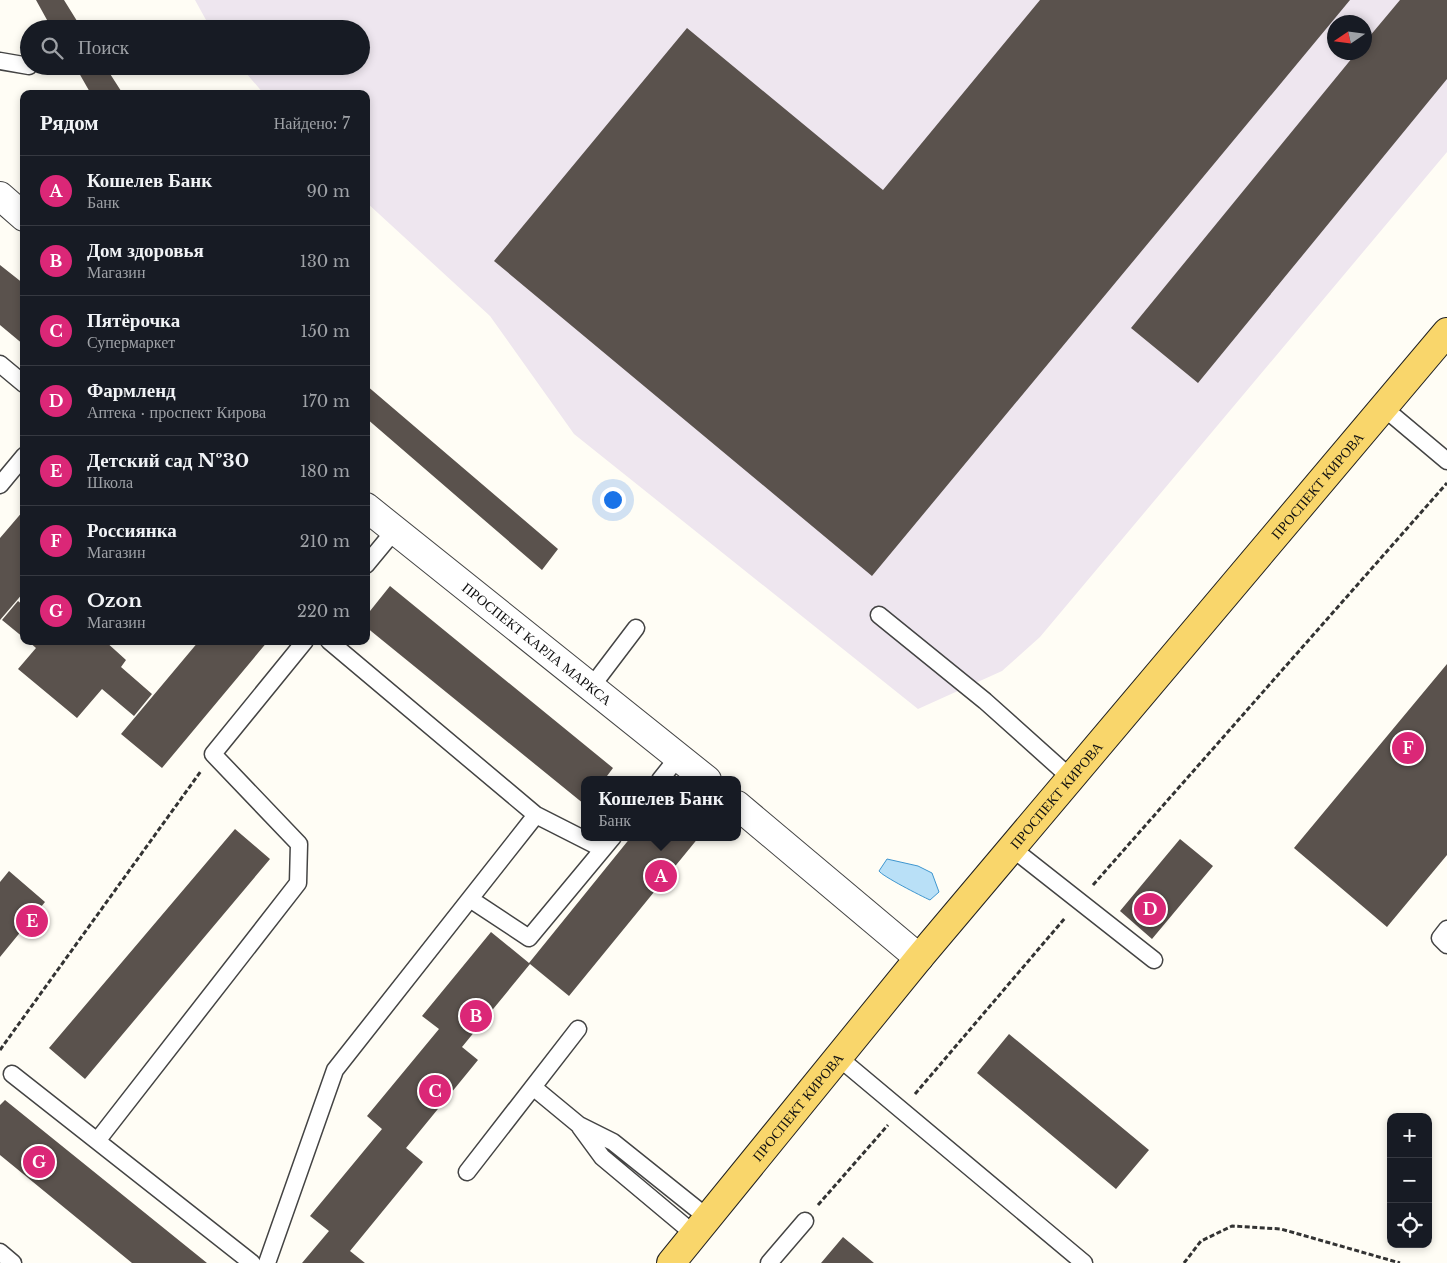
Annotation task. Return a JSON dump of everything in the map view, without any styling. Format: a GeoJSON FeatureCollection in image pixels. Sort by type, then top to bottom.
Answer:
{"type":"FeatureCollection","features":[{"type":"Feature","properties":{"kind":"main road","name":"ПРОСПЕКТ КИРОВА"},"geometry":{"type":"LineString","coordinates":[[671,1263],[919,958],[1013,849],[1145,688],[1447,332]]}},
{"type":"Feature","properties":{"kind":"street"},"geometry":{"type":"LineString","coordinates":[[0,196],[20,214]]}},
{"type":"Feature","properties":{"kind":"street","name":"ПРОСПЕКТ КАРЛА МАРКСА"},"geometry":{"type":"LineString","coordinates":[[370,510],[702,776]]}},
{"type":"Feature","properties":{"kind":"street"},"geometry":{"type":"LineString","coordinates":[[741,808],[919,958]]}},
{"type":"Feature","properties":{"kind":"lane"},"geometry":{"type":"LineString","coordinates":[[0,61],[20,64]]}},
{"type":"Feature","properties":{"kind":"lane"},"geometry":{"type":"LineString","coordinates":[[0,364],[20,381]]}},
{"type":"Feature","properties":{"kind":"lane"},"geometry":{"type":"LineString","coordinates":[[1384,408],[1447,461]]}},
{"type":"Feature","properties":{"kind":"lane"},"geometry":{"type":"LineString","coordinates":[[0,484],[20,461]]}},
{"type":"Feature","properties":{"kind":"lane"},"geometry":{"type":"LineString","coordinates":[[370,561],[395,530]]}},
{"type":"Feature","properties":{"kind":"lane"},"geometry":{"type":"LineString","coordinates":[[880,615],[985,702],[1072,779]]}},
{"type":"Feature","properties":{"kind":"lane"},"geometry":{"type":"LineString","coordinates":[[592,686],[636,628]]}},
{"type":"Feature","properties":{"kind":"lane"},"geometry":{"type":"LineString","coordinates":[[97,1141],[298,882],[299,844],[213,754],[302,645]]}},
{"type":"Feature","properties":{"kind":"lane"},"geometry":{"type":"LineString","coordinates":[[334,645],[536,815],[581,832]]}},
{"type":"Feature","properties":{"kind":"lane"},"geometry":{"type":"LineString","coordinates":[[663,776],[679,756]]}},
{"type":"Feature","properties":{"kind":"lane"},"geometry":{"type":"LineString","coordinates":[[267,1263],[335,1070],[536,815]]}},
{"type":"Feature","properties":{"kind":"lane"},"geometry":{"type":"LineString","coordinates":[[470,899],[529,938],[608,843]]}},
{"type":"Feature","properties":{"kind":"lane"},"geometry":{"type":"LineString","coordinates":[[1013,849],[1154,960]]}},
{"type":"Feature","properties":{"kind":"lane"},"geometry":{"type":"LineString","coordinates":[[1447,929],[1440,938],[1447,945]]}},
{"type":"Feature","properties":{"kind":"lane"},"geometry":{"type":"LineString","coordinates":[[467,1172],[578,1029]]}},
{"type":"Feature","properties":{"kind":"lane"},"geometry":{"type":"LineString","coordinates":[[838,1057],[1084,1263]]}},
{"type":"Feature","properties":{"kind":"lane"},"geometry":{"type":"LineString","coordinates":[[12,1074],[252,1263]]}},
{"type":"Feature","properties":{"kind":"lane"},"geometry":{"type":"LineString","coordinates":[[533,1086],[579,1125],[613,1142],[701,1226]]}},
{"type":"Feature","properties":{"kind":"lane"},"geometry":{"type":"LineString","coordinates":[[769,1263],[804,1221]]}},
{"type":"Feature","properties":{"kind":"lane"},"geometry":{"type":"LineString","coordinates":[[0,1252],[13,1263]]}},
{"type":"Feature","properties":{"kind":"path"},"geometry":{"type":"LineString","coordinates":[[804,1221],[1079,901],[1447,483]]}},
{"type":"Feature","properties":{"kind":"path"},"geometry":{"type":"LineString","coordinates":[[0,1050],[213,754]]}},
{"type":"Feature","properties":{"kind":"path"},"geometry":{"type":"LineString","coordinates":[[1184,1263],[1201,1241],[1232,1226],[1281,1229],[1400,1263]]}},
{"type":"Feature","properties":{"kind":"shaded area"},"geometry":{"type":"Polygon","coordinates":[[[195,0],[1447,0],[1447,152],[1040,637],[1002,671],[918,709],[574,434],[490,316],[370,206],[370,90],[261,90],[248,75],[370,75],[370,20],[206,20],[195,0]]]}},
{"type":"Feature","properties":{"kind":"water"},"geometry":{"type":"Polygon","coordinates":[[[887,859],[918,866],[932,873],[939,892],[930,900],[887,877],[879,871],[887,859]]]}},
{"type":"Feature","properties":{"kind":"building"},"geometry":{"type":"Polygon","coordinates":[[[36,0],[64,0],[76,20],[47,20],[36,0]]]}},
{"type":"Feature","properties":{"kind":"building"},"geometry":{"type":"Polygon","coordinates":[[[1040,0],[1350,0],[1338,15],[1327,15],[1327,28],[872,576],[494,261],[687,28],[883,190],[1040,0]]]}},
{"type":"Feature","properties":{"kind":"building"},"geometry":{"type":"Polygon","coordinates":[[[1400,0],[1447,0],[1447,79],[1198,383],[1131,328],[1350,60],[1372,60],[1372,33],[1400,0]]]}},
{"type":"Feature","properties":{"kind":"building"},"geometry":{"type":"Polygon","coordinates":[[[80,75],[111,75],[120,90],[89,90],[80,75]]]}},
{"type":"Feature","properties":{"kind":"building"},"geometry":{"type":"Polygon","coordinates":[[[0,265],[20,281],[20,342],[0,325],[0,265]]]}},
{"type":"Feature","properties":{"kind":"building"},"geometry":{"type":"Polygon","coordinates":[[[370,388],[558,549],[542,570],[370,421],[370,388]]]}},
{"type":"Feature","properties":{"kind":"building"},"geometry":{"type":"Polygon","coordinates":[[[20,515],[20,597],[0,620],[0,538],[20,515]]]}},
{"type":"Feature","properties":{"kind":"building"},"geometry":{"type":"Polygon","coordinates":[[[390,586],[613,768],[607,776],[581,776],[581,802],[370,630],[370,611],[390,586]]]}},
{"type":"Feature","properties":{"kind":"building"},"geometry":{"type":"Polygon","coordinates":[[[18,601],[20,603],[20,635],[2,620],[18,601]]]}},
{"type":"Feature","properties":{"kind":"building"},"geometry":{"type":"Polygon","coordinates":[[[33,645],[109,645],[126,660],[121,667],[152,694],[134,716],[102,689],[77,718],[18,669],[36,648],[33,645]]]}},
{"type":"Feature","properties":{"kind":"building"},"geometry":{"type":"Polygon","coordinates":[[[196,645],[265,645],[162,768],[121,734],[196,645]]]}},
{"type":"Feature","properties":{"kind":"building"},"geometry":{"type":"Polygon","coordinates":[[[1447,664],[1447,855],[1387,927],[1294,848],[1447,664]]]}},
{"type":"Feature","properties":{"kind":"building"},"geometry":{"type":"Polygon","coordinates":[[[235,829],[270,859],[85,1079],[49,1048],[235,829]]]}},
{"type":"Feature","properties":{"kind":"building"},"geometry":{"type":"Polygon","coordinates":[[[1180,839],[1213,866],[1152,939],[1120,911],[1180,839]]]}},
{"type":"Feature","properties":{"kind":"building"},"geometry":{"type":"Polygon","coordinates":[[[628,841],[696,841],[569,996],[530,964],[462,1047],[478,1060],[406,1148],[423,1162],[350,1251],[365,1263],[302,1263],[329,1231],[310,1216],[382,1129],[367,1116],[439,1029],[422,1016],[491,932],[529,963],[628,841]]]}},
{"type":"Feature","properties":{"kind":"building"},"geometry":{"type":"Polygon","coordinates":[[[9,871],[45,902],[0,957],[0,882],[9,871]]]}},
{"type":"Feature","properties":{"kind":"building"},"geometry":{"type":"Polygon","coordinates":[[[1009,1034],[1149,1150],[1116,1189],[977,1073],[1009,1034]]]}},
{"type":"Feature","properties":{"kind":"building"},"geometry":{"type":"Polygon","coordinates":[[[5,1100],[207,1263],[132,1263],[0,1155],[0,1105],[5,1100]]]}},
{"type":"Feature","properties":{"kind":"building"},"geometry":{"type":"Polygon","coordinates":[[[843,1237],[874,1263],[821,1263],[843,1237]]]}},
{"type":"Feature","properties":{"kind":"place","name":"Россиянка"},"geometry":{"type":"Point","coordinates":[1408,748]}},
{"type":"Feature","properties":{"kind":"place","name":"Кошелев Банк"},"geometry":{"type":"Point","coordinates":[661,876]}},
{"type":"Feature","properties":{"kind":"place","name":"Фармленд"},"geometry":{"type":"Point","coordinates":[1150,909]}},
{"type":"Feature","properties":{"kind":"place","name":"Детский сад №30"},"geometry":{"type":"Point","coordinates":[32,921]}},
{"type":"Feature","properties":{"kind":"place","name":"Дом здоровья"},"geometry":{"type":"Point","coordinates":[476,1016]}},
{"type":"Feature","properties":{"kind":"place","name":"Пятёрочка"},"geometry":{"type":"Point","coordinates":[435,1091]}},
{"type":"Feature","properties":{"kind":"place","name":"Ozon"},"geometry":{"type":"Point","coordinates":[39,1162]}}]}
